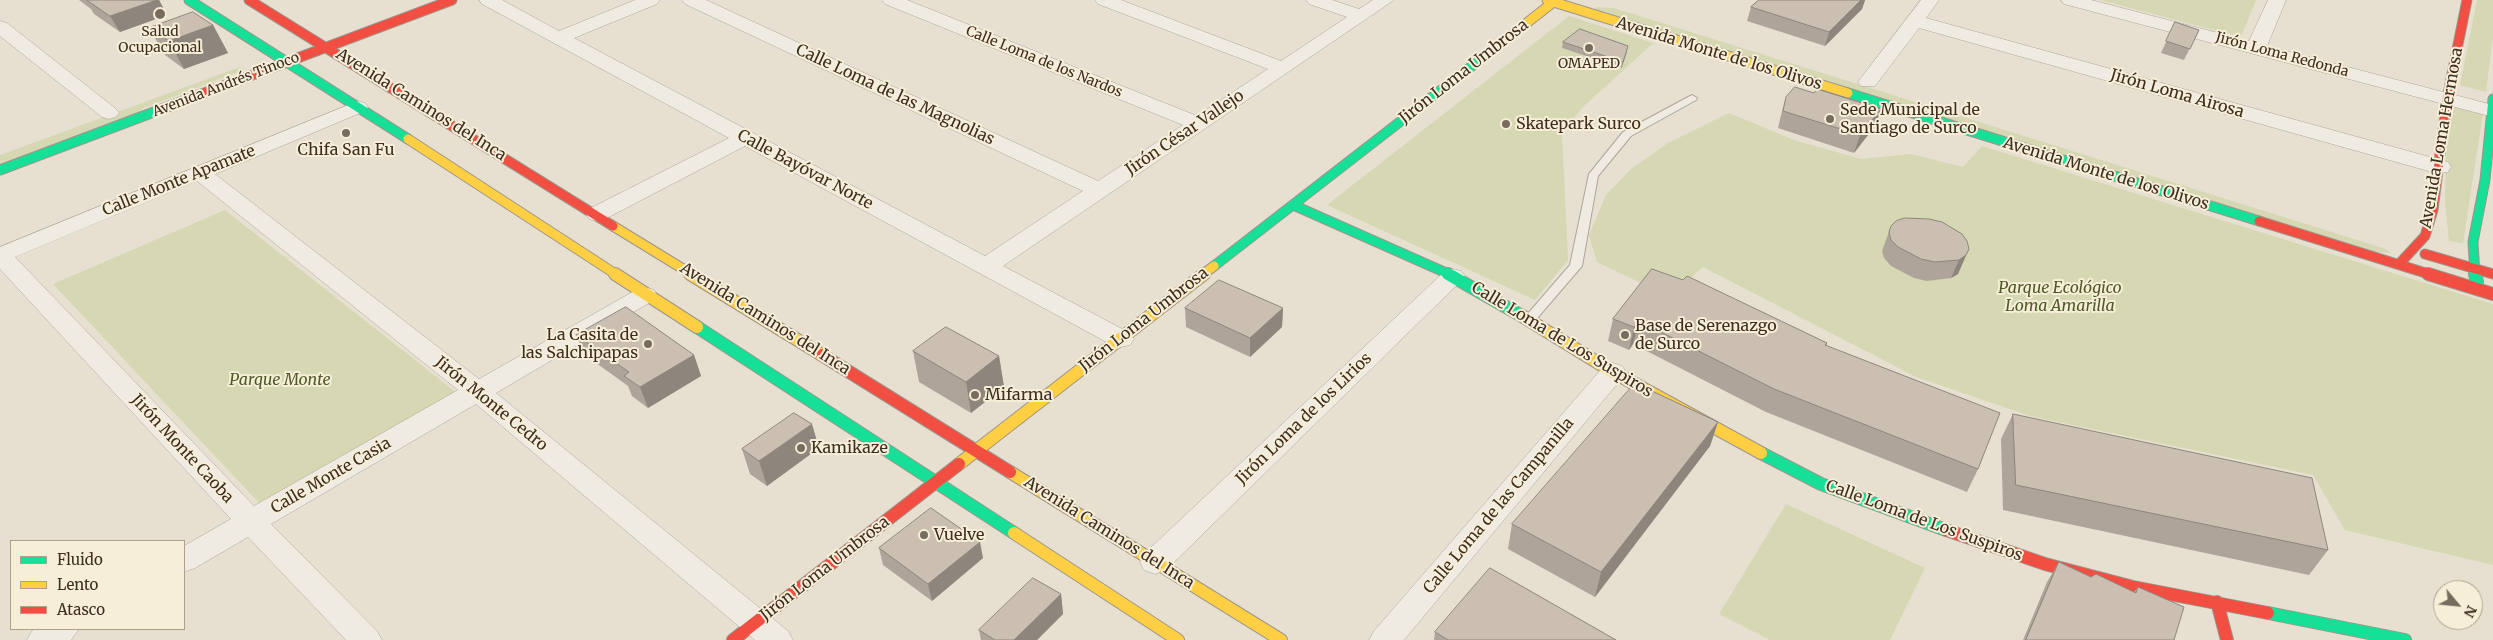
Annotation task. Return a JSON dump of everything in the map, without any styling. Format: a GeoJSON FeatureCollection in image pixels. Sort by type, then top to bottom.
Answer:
{"type":"FeatureCollection","features":[{"type":"Feature","properties":{"kind":"street"},"geometry":{"type":"LineString","coordinates":[[189,0],[274,52],[1178,640]]}},
{"type":"Feature","properties":{"kind":"street","name":"Avenida Caminos del Inca"},"geometry":{"type":"LineString","coordinates":[[249,0],[318,36],[327,47],[1281,640]]}},
{"type":"Feature","properties":{"kind":"street","name":"Avenida Andrés Tinoco"},"geometry":{"type":"LineString","coordinates":[[0,170],[452,0]]}},
{"type":"Feature","properties":{"kind":"street","name":"Calle Bayóvar Norte"},"geometry":{"type":"LineString","coordinates":[[488,0],[1121,339]]}},
{"type":"Feature","properties":{"kind":"street"},"geometry":{"type":"LineString","coordinates":[[558,38],[651,0]]}},
{"type":"Feature","properties":{"kind":"street","name":"Calle Loma de las Magnolias"},"geometry":{"type":"LineString","coordinates":[[691,0],[1099,190]]}},
{"type":"Feature","properties":{"kind":"street","name":"Calle Loma de los Nardos"},"geometry":{"type":"LineString","coordinates":[[890,0],[1198,124]]}},
{"type":"Feature","properties":{"kind":"street"},"geometry":{"type":"LineString","coordinates":[[1104,0],[1283,68]]}},
{"type":"Feature","properties":{"kind":"street"},"geometry":{"type":"LineString","coordinates":[[1315,0],[1361,16]]}},
{"type":"Feature","properties":{"kind":"street","name":"Jirón César Vallejo"},"geometry":{"type":"LineString","coordinates":[[986,266],[1385,0]]}},
{"type":"Feature","properties":{"kind":"street"},"geometry":{"type":"LineString","coordinates":[[1868,82],[1930,0]]}},
{"type":"Feature","properties":{"kind":"street","name":"Jirón Loma Redonda"},"geometry":{"type":"LineString","coordinates":[[2070,0],[2447,98],[2492,106]]}},
{"type":"Feature","properties":{"kind":"street"},"geometry":{"type":"LineString","coordinates":[[2256,48],[2277,0]]}},
{"type":"Feature","properties":{"kind":"street","name":"Avenida Loma Hermosa"},"geometry":{"type":"LineString","coordinates":[[2397,265],[2413,251],[2425,236],[2433,210],[2440,167],[2447,98],[2467,0]]}},
{"type":"Feature","properties":{"kind":"street","name":"Jirón Loma Umbrosa"},"geometry":{"type":"LineString","coordinates":[[733,640],[1293,205],[1552,1]]}},
{"type":"Feature","properties":{"kind":"street","name":"Avenida Monte de los Olivos"},"geometry":{"type":"LineString","coordinates":[[1552,1],[2493,294]]}},
{"type":"Feature","properties":{"kind":"street","name":"Jirón Loma Airosa"},"geometry":{"type":"LineString","coordinates":[[1915,21],[2440,167]]}},
{"type":"Feature","properties":{"kind":"street"},"geometry":{"type":"LineString","coordinates":[[0,27],[109,113]]}},
{"type":"Feature","properties":{"kind":"street","name":"Avenida Andrés Tinoco"},"geometry":{"type":"LineString","coordinates":[[260,58],[318,36]]}},
{"type":"Feature","properties":{"kind":"street"},"geometry":{"type":"LineString","coordinates":[[2480,291],[2471,267],[2469,250],[2489,182],[2492,106]]}},
{"type":"Feature","properties":{"kind":"street","name":"Calle Monte Apamate"},"geometry":{"type":"LineString","coordinates":[[0,255],[358,107]]}},
{"type":"Feature","properties":{"kind":"street"},"geometry":{"type":"LineString","coordinates":[[596,214],[745,138]]}},
{"type":"Feature","properties":{"kind":"street","name":"Jirón Monte Cedro"},"geometry":{"type":"LineString","coordinates":[[200,173],[478,392],[777,640]]}},
{"type":"Feature","properties":{"kind":"street","name":"Calle Loma de Los Suspiros"},"geometry":{"type":"LineString","coordinates":[[1293,205],[1453,276],[1613,372],[1790,468],[1822,484],[1887,510],[2045,564],[2134,587],[2217,602],[2352,636],[2405,640]]}},
{"type":"Feature","properties":{"kind":"street"},"geometry":{"type":"LineString","coordinates":[[2395,245],[2493,274]]}},
{"type":"Feature","properties":{"kind":"street","name":"Jirón Monte Caoba"},"geometry":{"type":"LineString","coordinates":[[0,255],[251,522],[366,640]]}},
{"type":"Feature","properties":{"kind":"street","name":"Jirón Loma de los Lirios"},"geometry":{"type":"LineString","coordinates":[[1155,562],[1453,276]]}},
{"type":"Feature","properties":{"kind":"street","name":"Calle Monte Casia"},"geometry":{"type":"LineString","coordinates":[[185,559],[645,295]]}},
{"type":"Feature","properties":{"kind":"street","name":"Calle Loma de las Campanilla"},"geometry":{"type":"LineString","coordinates":[[1385,640],[1613,372]]}},
{"type":"Feature","properties":{"kind":"street"},"geometry":{"type":"LineString","coordinates":[[2217,602],[2227,640]]}},
{"type":"Feature","properties":{"kind":"street"},"geometry":{"type":"LineString","coordinates":[[43,640],[61,630]]}},
{"type":"Feature","properties":{"kind":"lane"},"geometry":{"type":"LineString","coordinates":[[1528,320],[1576,266],[1593,176],[1627,134],[1692,98]]}},
{"type":"Feature","properties":{"kind":"green space"},"geometry":{"type":"Polygon","coordinates":[[[2100,0],[2256,0],[2241,37],[2100,0]]]}},
{"type":"Feature","properties":{"kind":"green space"},"geometry":{"type":"Polygon","coordinates":[[[2477,0],[2493,0],[2493,37],[2486,92],[2460,85],[2477,0]]]}},
{"type":"Feature","properties":{"kind":"green space"},"geometry":{"type":"Polygon","coordinates":[[[1596,7],[1614,8],[2383,248],[2392,253],[2376,252],[1595,9],[1596,7]]]}},
{"type":"Feature","properties":{"kind":"green space"},"geometry":{"type":"Polygon","coordinates":[[[1569,16],[1653,43],[1582,108],[1562,134],[1568,260],[1535,300],[1327,205],[1569,16]]]}},
{"type":"Feature","properties":{"kind":"green space"},"geometry":{"type":"Polygon","coordinates":[[[240,67],[244,70],[144,108],[122,123],[0,170],[0,155],[240,67]]]}},
{"type":"Feature","properties":{"kind":"green space"},"geometry":{"type":"Polygon","coordinates":[[[2447,102],[2483,113],[2463,243],[2449,241],[2445,203],[2447,102]]]}},
{"type":"Feature","properties":{"kind":"green space","name":"Parque Ecológico Loma Amarilla"},"geometry":{"type":"Polygon","coordinates":[[[1729,113],[1794,140],[1861,159],[1911,154],[1963,167],[1982,146],[2493,304],[2493,565],[2345,530],[2313,475],[2030,416],[1916,377],[1703,267],[1670,297],[1597,262],[1589,235],[1606,195],[1631,169],[1668,143],[1729,113]]]}},
{"type":"Feature","properties":{"kind":"green space","name":"Parque Monte"},"geometry":{"type":"Polygon","coordinates":[[[225,210],[458,394],[261,505],[53,284],[225,210]]]}},
{"type":"Feature","properties":{"kind":"green space"},"geometry":{"type":"Polygon","coordinates":[[[1786,504],[1925,568],[1890,640],[1770,640],[1719,614],[1786,504]]]}},
{"type":"Feature","properties":{"kind":"building"},"geometry":{"type":"Polygon","coordinates":[[[87,0],[157,0],[110,16],[87,0]]]}},
{"type":"Feature","properties":{"kind":"building"},"geometry":{"type":"Polygon","coordinates":[[[1759,0],[1861,0],[1829,32],[1751,7],[1759,0]]]}},
{"type":"Feature","properties":{"kind":"building"},"geometry":{"type":"Polygon","coordinates":[[[193,12],[213,25],[169,41],[149,28],[193,12]]]}},
{"type":"Feature","properties":{"kind":"building"},"geometry":{"type":"Polygon","coordinates":[[[2175,22],[2199,30],[2190,49],[2166,41],[2175,22]]]}},
{"type":"Feature","properties":{"kind":"building"},"geometry":{"type":"Polygon","coordinates":[[[1580,29],[1628,46],[1623,62],[1563,42],[1580,29]]]}},
{"type":"Feature","properties":{"kind":"building"},"geometry":{"type":"Polygon","coordinates":[[[1795,87],[1814,93],[1817,89],[1881,109],[1860,135],[1783,111],[1786,97],[1795,87]]]}},
{"type":"Feature","properties":{"kind":"building"},"geometry":{"type":"Polygon","coordinates":[[[1905,218],[1929,219],[1942,222],[1962,234],[1967,241],[1969,249],[1966,255],[1959,260],[1935,262],[1921,259],[1898,247],[1891,240],[1889,232],[1891,226],[1896,221],[1905,218]]]}},
{"type":"Feature","properties":{"kind":"building"},"geometry":{"type":"Polygon","coordinates":[[[1652,269],[1683,280],[1687,276],[1827,343],[1825,345],[2000,413],[1978,469],[1774,389],[1639,321],[1634,327],[1613,319],[1652,269]]]}},
{"type":"Feature","properties":{"kind":"building"},"geometry":{"type":"Polygon","coordinates":[[[1219,280],[1283,308],[1250,338],[1185,308],[1219,280]]]}},
{"type":"Feature","properties":{"kind":"building"},"geometry":{"type":"Polygon","coordinates":[[[626,307],[694,355],[640,387],[624,376],[629,372],[576,335],[626,307]]]}},
{"type":"Feature","properties":{"kind":"building"},"geometry":{"type":"Polygon","coordinates":[[[946,327],[999,356],[966,382],[913,351],[946,327]]]}},
{"type":"Feature","properties":{"kind":"building"},"geometry":{"type":"Polygon","coordinates":[[[1635,383],[1718,422],[1601,572],[1512,524],[1635,383]]]}},
{"type":"Feature","properties":{"kind":"building"},"geometry":{"type":"Polygon","coordinates":[[[794,413],[812,424],[759,461],[742,449],[794,413]]]}},
{"type":"Feature","properties":{"kind":"building"},"geometry":{"type":"Polygon","coordinates":[[[2013,414],[2312,478],[2328,550],[2016,485],[2013,414]]]}},
{"type":"Feature","properties":{"kind":"building"},"geometry":{"type":"Polygon","coordinates":[[[931,508],[980,542],[928,584],[879,548],[931,508]]]}},
{"type":"Feature","properties":{"kind":"building"},"geometry":{"type":"Polygon","coordinates":[[[2059,562],[2091,577],[2096,574],[2136,593],[2138,587],[2184,607],[2174,640],[2026,640],[2059,562]]]}},
{"type":"Feature","properties":{"kind":"building"},"geometry":{"type":"Polygon","coordinates":[[[1490,568],[1616,640],[1448,640],[1435,632],[1490,568]]]}},
{"type":"Feature","properties":{"kind":"building"},"geometry":{"type":"Polygon","coordinates":[[[1033,578],[1061,594],[1014,640],[995,640],[979,630],[1033,578]]]}},
{"type":"Feature","properties":{"kind":"traffic: fast"},"geometry":{"type":"LineString","coordinates":[[189,0],[408,139]]}},
{"type":"Feature","properties":{"kind":"traffic: fast"},"geometry":{"type":"LineString","coordinates":[[1214,266],[1486,55]]}},
{"type":"Feature","properties":{"kind":"traffic: fast"},"geometry":{"type":"LineString","coordinates":[[1848,93],[2259,221]]}},
{"type":"Feature","properties":{"kind":"traffic: fast"},"geometry":{"type":"LineString","coordinates":[[0,170],[199,95]]}},
{"type":"Feature","properties":{"kind":"traffic: fast"},"geometry":{"type":"LineString","coordinates":[[2477,282],[2472,255],[2474,230],[2485,180],[2493,99]]}},
{"type":"Feature","properties":{"kind":"traffic: fast"},"geometry":{"type":"LineString","coordinates":[[1293,205],[1453,276],[1522,316]]}},
{"type":"Feature","properties":{"kind":"traffic: fast"},"geometry":{"type":"LineString","coordinates":[[697,327],[1014,533]]}},
{"type":"Feature","properties":{"kind":"traffic: fast"},"geometry":{"type":"LineString","coordinates":[[1761,453],[1821,484],[1946,530]]}},
{"type":"Feature","properties":{"kind":"traffic: fast"},"geometry":{"type":"LineString","coordinates":[[2268,613],[2405,640]]}},
{"type":"Feature","properties":{"kind":"traffic: slow"},"geometry":{"type":"LineString","coordinates":[[1547,0],[1848,93]]}},
{"type":"Feature","properties":{"kind":"traffic: slow"},"geometry":{"type":"LineString","coordinates":[[1486,55],[1556,0]]}},
{"type":"Feature","properties":{"kind":"traffic: slow"},"geometry":{"type":"LineString","coordinates":[[408,139],[697,327]]}},
{"type":"Feature","properties":{"kind":"traffic: slow"},"geometry":{"type":"LineString","coordinates":[[613,226],[822,355]]}},
{"type":"Feature","properties":{"kind":"traffic: slow"},"geometry":{"type":"LineString","coordinates":[[959,464],[1214,266]]}},
{"type":"Feature","properties":{"kind":"traffic: slow"},"geometry":{"type":"LineString","coordinates":[[1522,316],[1613,372],[1761,453]]}},
{"type":"Feature","properties":{"kind":"traffic: slow"},"geometry":{"type":"LineString","coordinates":[[1010,472],[1281,640]]}},
{"type":"Feature","properties":{"kind":"traffic: slow"},"geometry":{"type":"LineString","coordinates":[[1014,533],[1178,640]]}},
{"type":"Feature","properties":{"kind":"traffic: jam"},"geometry":{"type":"LineString","coordinates":[[249,0],[613,226]]}},
{"type":"Feature","properties":{"kind":"traffic: jam"},"geometry":{"type":"LineString","coordinates":[[199,95],[452,0]]}},
{"type":"Feature","properties":{"kind":"traffic: jam"},"geometry":{"type":"LineString","coordinates":[[2401,262],[2425,236],[2433,210],[2447,99],[2467,0]]}},
{"type":"Feature","properties":{"kind":"traffic: jam"},"geometry":{"type":"LineString","coordinates":[[2259,221],[2493,294]]}},
{"type":"Feature","properties":{"kind":"traffic: jam"},"geometry":{"type":"LineString","coordinates":[[2425,254],[2493,274]]}},
{"type":"Feature","properties":{"kind":"traffic: jam"},"geometry":{"type":"LineString","coordinates":[[822,355],[1010,472]]}},
{"type":"Feature","properties":{"kind":"traffic: jam"},"geometry":{"type":"LineString","coordinates":[[733,640],[959,464]]}},
{"type":"Feature","properties":{"kind":"traffic: jam"},"geometry":{"type":"LineString","coordinates":[[1946,530],[2045,564],[2133,587],[2268,613]]}},
{"type":"Feature","properties":{"kind":"traffic: jam"},"geometry":{"type":"LineString","coordinates":[[2217,602],[2227,640]]}},
{"type":"Feature","properties":{"kind":"place","name":"Salud Ocupacional"},"geometry":{"type":"Point","coordinates":[160,14]}},
{"type":"Feature","properties":{"kind":"place","name":"OMAPED"},"geometry":{"type":"Point","coordinates":[1589,48]}},
{"type":"Feature","properties":{"kind":"place","name":"Sede Municipal de Santiago de Surco"},"geometry":{"type":"Point","coordinates":[1830,119]}},
{"type":"Feature","properties":{"kind":"place","name":"Skatepark Surco"},"geometry":{"type":"Point","coordinates":[1506,124]}},
{"type":"Feature","properties":{"kind":"place","name":"Chifa San Fu"},"geometry":{"type":"Point","coordinates":[346,133]}},
{"type":"Feature","properties":{"kind":"place","name":"Base de Serenazgo de Surco"},"geometry":{"type":"Point","coordinates":[1625,335]}},
{"type":"Feature","properties":{"kind":"place","name":"La Casita de las Salchipapas"},"geometry":{"type":"Point","coordinates":[648,344]}},
{"type":"Feature","properties":{"kind":"place","name":"Mifarma"},"geometry":{"type":"Point","coordinates":[975,395]}},
{"type":"Feature","properties":{"kind":"place","name":"Kamikaze"},"geometry":{"type":"Point","coordinates":[801,448]}},
{"type":"Feature","properties":{"kind":"place","name":"Vuelve"},"geometry":{"type":"Point","coordinates":[924,535]}}]}
